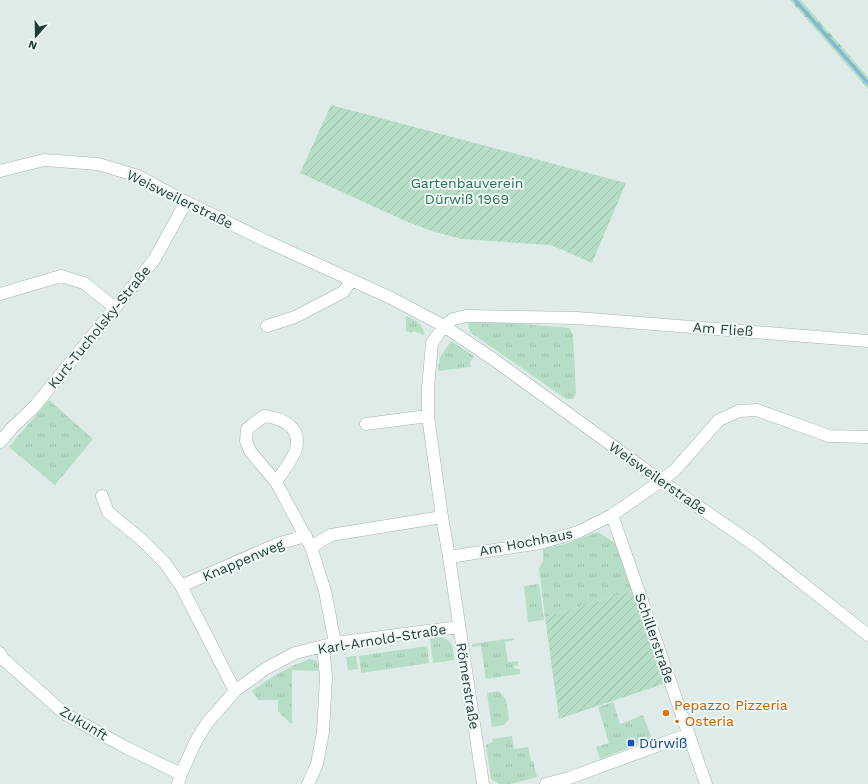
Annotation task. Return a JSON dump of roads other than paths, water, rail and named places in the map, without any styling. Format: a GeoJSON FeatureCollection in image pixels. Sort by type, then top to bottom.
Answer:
{"type":"FeatureCollection","features":[{"type":"Feature","properties":{"kind":"street","name":"Weisweilerstraße"},"geometry":{"type":"LineString","coordinates":[[0,171],[44,160],[98,164],[138,176],[186,202],[264,240],[392,298],[444,326],[493,359],[661,481],[753,544],[868,635]]}},
{"type":"Feature","properties":{"kind":"street","name":"Kurt-Tucholsky-Straße"},"geometry":{"type":"LineString","coordinates":[[0,442],[34,407],[114,307],[154,260],[186,202]]}},
{"type":"Feature","properties":{"kind":"street"},"geometry":{"type":"LineString","coordinates":[[0,294],[61,276],[84,284],[114,307]]}},
{"type":"Feature","properties":{"kind":"street"},"geometry":{"type":"LineString","coordinates":[[267,326],[294,317],[343,292],[352,280]]}},
{"type":"Feature","properties":{"kind":"street","name":"Am Fließ"},"geometry":{"type":"LineString","coordinates":[[444,326],[453,319],[466,316],[577,318],[868,341]]}},
{"type":"Feature","properties":{"kind":"street","name":"Römerstraße"},"geometry":{"type":"LineString","coordinates":[[444,326],[432,342],[428,388],[428,416],[483,784]]}},
{"type":"Feature","properties":{"kind":"street","name":"Am Hochhaus"},"geometry":{"type":"LineString","coordinates":[[449,557],[540,542],[578,532],[612,514],[661,481],[675,470],[719,420],[739,410],[758,410],[829,436],[868,437]]}},
{"type":"Feature","properties":{"kind":"street"},"geometry":{"type":"LineString","coordinates":[[276,482],[296,450],[297,437],[293,429],[285,422],[264,416],[246,429],[246,441],[250,451],[276,482],[311,547],[325,591],[335,643]]}},
{"type":"Feature","properties":{"kind":"street"},"geometry":{"type":"LineString","coordinates":[[366,424],[428,416]]}},
{"type":"Feature","properties":{"kind":"street"},"geometry":{"type":"LineString","coordinates":[[102,496],[108,512],[142,540],[165,563],[181,586],[235,691]]}},
{"type":"Feature","properties":{"kind":"street","name":"Schillerstraße"},"geometry":{"type":"LineString","coordinates":[[612,514],[706,784]]}},
{"type":"Feature","properties":{"kind":"street"},"geometry":{"type":"LineString","coordinates":[[311,547],[331,535],[442,517]]}},
{"type":"Feature","properties":{"kind":"street","name":"Knappenweg"},"geometry":{"type":"LineString","coordinates":[[181,586],[280,543],[306,536]]}},
{"type":"Feature","properties":{"kind":"street","name":"Karl-Arnold-Straße"},"geometry":{"type":"LineString","coordinates":[[180,779],[196,741],[207,723],[235,691],[265,669],[295,653],[335,643],[459,627]]}},
{"type":"Feature","properties":{"kind":"street"},"geometry":{"type":"LineString","coordinates":[[311,783],[317,764],[323,732],[326,677],[323,646]]}},
{"type":"Feature","properties":{"kind":"street","name":"Zukunft"},"geometry":{"type":"LineString","coordinates":[[0,653],[2,658],[65,714],[180,779]]}},
{"type":"Feature","properties":{"kind":"street"},"geometry":{"type":"LineString","coordinates":[[546,784],[569,778],[689,734]]}},
{"type":"Feature","properties":{"kind":"waterway"},"geometry":{"type":"LineString","coordinates":[[795,0],[868,83]]}},
{"type":"Feature","properties":{"kind":"place","name":"Pepazzo Pizzeria • Osteria"},"geometry":{"type":"Point","coordinates":[666,713]}},
{"type":"Feature","properties":{"kind":"place","name":"Dürwiß"},"geometry":{"type":"Point","coordinates":[631,743]}},
{"type":"Feature","properties":{"kind":"park label","name":"Gartenbauverein Dürwiß 1969"},"geometry":{"type":"Point","coordinates":[467,192]}}]}
